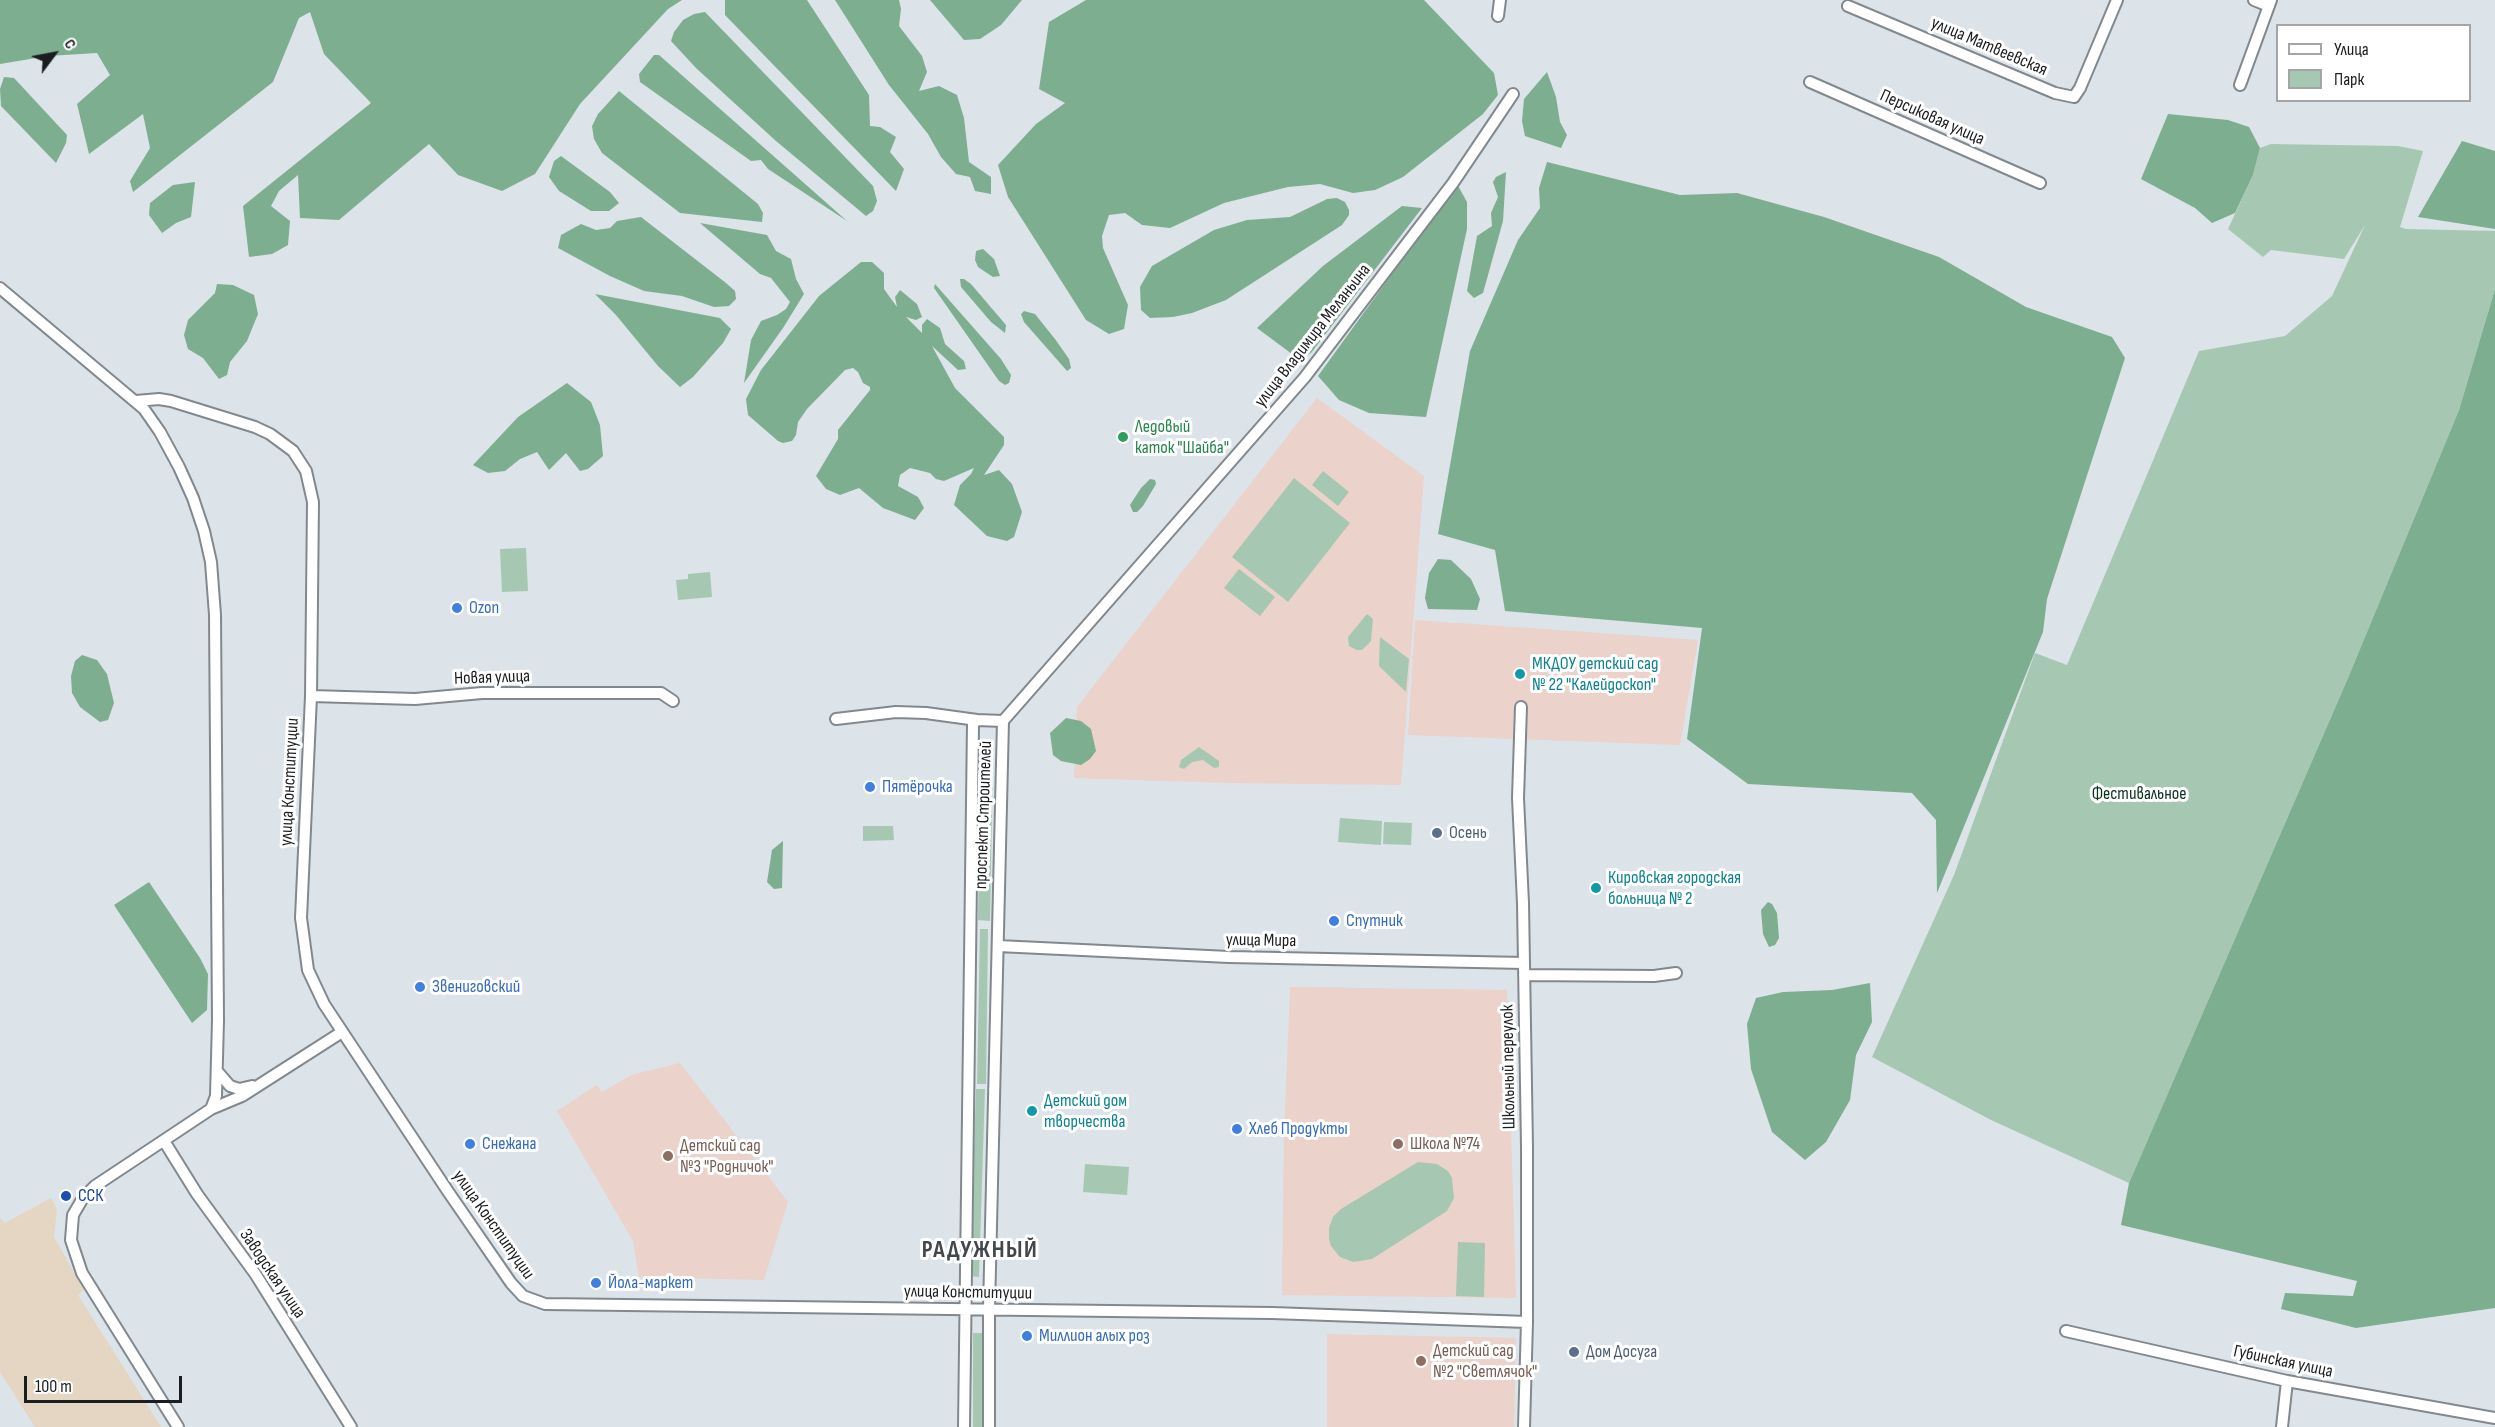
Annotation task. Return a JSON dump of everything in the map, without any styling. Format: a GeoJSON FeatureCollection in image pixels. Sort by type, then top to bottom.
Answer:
{"type":"FeatureCollection","features":[{"type":"Feature","properties":{"kind":"street"},"geometry":{"type":"LineString","coordinates":[[1498,16],[1500,0]]}},
{"type":"Feature","properties":{"kind":"street","name":"улица Матвеевская"},"geometry":{"type":"LineString","coordinates":[[1848,6],[2055,93],[2074,97],[2080,88],[2117,0]]}},
{"type":"Feature","properties":{"kind":"street"},"geometry":{"type":"LineString","coordinates":[[2240,85],[2270,3],[2254,0]]}},
{"type":"Feature","properties":{"kind":"street","name":"Персиковая улица"},"geometry":{"type":"LineString","coordinates":[[1810,82],[2040,183]]}},
{"type":"Feature","properties":{"kind":"street","name":"улица Владимира Меланьина"},"geometry":{"type":"LineString","coordinates":[[1003,721],[1305,377],[1453,183],[1513,94]]}},
{"type":"Feature","properties":{"kind":"street"},"geometry":{"type":"LineString","coordinates":[[0,288],[136,401],[160,432],[200,515],[211,562],[215,615],[217,1071],[216,1096],[211,1109]]}},
{"type":"Feature","properties":{"kind":"street","name":"улица Конституции"},"geometry":{"type":"LineString","coordinates":[[136,401],[159,399],[171,401],[255,427],[270,434],[293,451],[306,471],[313,502],[311,696],[301,918],[304,953],[314,987],[342,1032],[511,1282],[523,1296],[545,1304],[1272,1313],[1527,1322]]}},
{"type":"Feature","properties":{"kind":"street","name":"Новая улица"},"geometry":{"type":"LineString","coordinates":[[311,696],[415,699],[482,693],[661,693],[673,701]]}},
{"type":"Feature","properties":{"kind":"street","name":"Школьный переулок"},"geometry":{"type":"LineString","coordinates":[[1521,707],[1518,798],[1524,969],[1527,1322],[1524,1427]]}},
{"type":"Feature","properties":{"kind":"street"},"geometry":{"type":"LineString","coordinates":[[836,719],[896,712],[926,713],[977,720]]}},
{"type":"Feature","properties":{"kind":"street","name":"проспект Строителей"},"geometry":{"type":"LineString","coordinates":[[964,1427],[973,736],[974,724],[977,720],[1003,721],[989,1309],[989,1427]]}},
{"type":"Feature","properties":{"kind":"street","name":"улица Мира"},"geometry":{"type":"LineString","coordinates":[[998,946],[1654,976],[1676,973]]}},
{"type":"Feature","properties":{"kind":"street"},"geometry":{"type":"LineString","coordinates":[[178,1427],[89,1285],[78,1263],[70,1232],[73,1215],[88,1192],[211,1109],[242,1096],[342,1032]]}},
{"type":"Feature","properties":{"kind":"street"},"geometry":{"type":"LineString","coordinates":[[217,1071],[230,1086],[239,1089],[261,1084]]}},
{"type":"Feature","properties":{"kind":"street","name":"Заводская улица"},"geometry":{"type":"LineString","coordinates":[[164,1141],[197,1194],[256,1275],[351,1427]]}},
{"type":"Feature","properties":{"kind":"street","name":"Губинская улица"},"geometry":{"type":"LineString","coordinates":[[2066,1331],[2287,1381],[2495,1418]]}},
{"type":"Feature","properties":{"kind":"street"},"geometry":{"type":"LineString","coordinates":[[2282,1427],[2287,1381]]}},
{"type":"Feature","properties":{"kind":"shaded area"},"geometry":{"type":"Polygon","coordinates":[[[1317,398],[1424,476],[1401,785],[1074,778],[1077,707],[1317,398]]]}},
{"type":"Feature","properties":{"kind":"shaded area"},"geometry":{"type":"Polygon","coordinates":[[[1415,620],[1698,640],[1680,745],[1408,735],[1415,620]]]}},
{"type":"Feature","properties":{"kind":"shaded area","name":"Школа №74"},"geometry":{"type":"Polygon","coordinates":[[[1290,987],[1507,990],[1516,1298],[1282,1295],[1284,1135],[1290,987]]]}},
{"type":"Feature","properties":{"kind":"shaded area","name":"Детский сад №3 \"Родничок\""},"geometry":{"type":"Polygon","coordinates":[[[680,1063],[788,1202],[764,1280],[639,1277],[633,1241],[557,1111],[597,1085],[602,1092],[631,1075],[680,1063]]]}},
{"type":"Feature","properties":{"kind":"shaded area"},"geometry":{"type":"Polygon","coordinates":[[[51,1198],[57,1209],[54,1237],[84,1290],[78,1295],[161,1427],[35,1427],[0,1372],[0,1218],[5,1223],[51,1198]]]}},
{"type":"Feature","properties":{"kind":"shaded area","name":"Детский сад №2 \"Светлячок\""},"geometry":{"type":"Polygon","coordinates":[[[1327,1334],[1516,1338],[1514,1427],[1327,1427],[1327,1334]]]}},
{"type":"Feature","properties":{"kind":"green space"},"geometry":{"type":"Polygon","coordinates":[[[0,0],[682,0],[668,9],[580,104],[535,174],[502,191],[458,175],[429,144],[339,220],[300,218],[298,175],[279,191],[271,206],[290,221],[288,245],[272,254],[249,257],[243,206],[371,103],[324,54],[310,12],[299,18],[273,82],[133,192],[130,181],[150,148],[143,114],[89,154],[77,104],[110,75],[97,53],[48,56],[0,64],[0,0]]]}},
{"type":"Feature","properties":{"kind":"green space"},"geometry":{"type":"Polygon","coordinates":[[[725,0],[807,0],[869,95],[870,126],[880,127],[896,137],[890,152],[904,169],[896,191],[725,15],[725,0]]]}},
{"type":"Feature","properties":{"kind":"green space"},"geometry":{"type":"Polygon","coordinates":[[[835,0],[899,0],[901,9],[899,26],[922,56],[927,72],[919,91],[939,86],[957,95],[964,118],[969,162],[991,177],[991,194],[975,191],[970,177],[956,174],[941,157],[928,134],[889,85],[835,0]]]}},
{"type":"Feature","properties":{"kind":"green space"},"geometry":{"type":"Polygon","coordinates":[[[930,0],[1022,0],[1001,25],[980,39],[964,40],[930,0]]]}},
{"type":"Feature","properties":{"kind":"green space"},"geometry":{"type":"Polygon","coordinates":[[[1086,0],[1424,0],[1494,73],[1498,95],[1483,114],[1403,177],[1375,190],[1353,193],[1320,184],[1288,187],[1224,203],[1170,228],[1142,225],[1125,213],[1109,215],[1102,236],[1103,248],[1128,305],[1124,329],[1109,334],[1086,320],[1008,197],[998,165],[1036,124],[1065,103],[1039,89],[1049,22],[1086,0]]]}},
{"type":"Feature","properties":{"kind":"green space"},"geometry":{"type":"Polygon","coordinates":[[[705,12],[873,186],[877,201],[873,211],[866,216],[776,141],[696,68],[671,41],[674,32],[683,20],[694,14],[705,12]]]}},
{"type":"Feature","properties":{"kind":"green space"},"geometry":{"type":"Polygon","coordinates":[[[654,55],[659,55],[847,221],[768,169],[761,160],[751,161],[640,82],[639,74],[654,55]]]}},
{"type":"Feature","properties":{"kind":"green space"},"geometry":{"type":"Polygon","coordinates":[[[1547,72],[1556,97],[1560,122],[1567,135],[1561,148],[1525,136],[1522,121],[1524,99],[1547,72]]]}},
{"type":"Feature","properties":{"kind":"green space"},"geometry":{"type":"Polygon","coordinates":[[[4,77],[14,78],[67,135],[66,143],[56,163],[1,106],[0,89],[4,77]]]}},
{"type":"Feature","properties":{"kind":"green space"},"geometry":{"type":"Polygon","coordinates":[[[619,91],[758,204],[763,213],[762,222],[680,213],[602,153],[594,139],[592,126],[598,114],[619,91]]]}},
{"type":"Feature","properties":{"kind":"green space"},"geometry":{"type":"Polygon","coordinates":[[[2168,114],[2228,120],[2249,127],[2260,148],[2253,175],[2235,213],[2212,223],[2195,208],[2141,179],[2168,114]]]}},
{"type":"Feature","properties":{"kind":"green space"},"geometry":{"type":"Polygon","coordinates":[[[2462,141],[2495,151],[2495,229],[2418,217],[2462,141]]]}},
{"type":"Feature","properties":{"kind":"green space","name":"Фестивальное"},"geometry":{"type":"Polygon","coordinates":[[[2271,144],[2398,146],[2423,151],[2400,227],[2495,231],[2495,289],[2459,410],[2348,678],[2129,1183],[1991,1120],[1872,1057],[1954,875],[2035,653],[2067,665],[2199,351],[2285,336],[2332,296],[2365,225],[2344,259],[2271,250],[2263,257],[2228,229],[2253,175],[2260,148],[2271,144]]]}},
{"type":"Feature","properties":{"kind":"green space"},"geometry":{"type":"Polygon","coordinates":[[[561,156],[610,192],[619,203],[609,211],[591,211],[559,191],[549,177],[554,161],[561,156]]]}},
{"type":"Feature","properties":{"kind":"green space"},"geometry":{"type":"Polygon","coordinates":[[[1547,162],[1680,195],[1737,193],[1824,217],[1939,257],[2026,307],[2112,337],[2125,358],[2047,599],[2043,632],[1937,893],[1936,820],[1912,793],[1748,784],[1687,739],[1702,628],[1505,611],[1495,550],[1438,534],[1470,351],[1518,240],[1540,208],[1539,188],[1547,162]]]}},
{"type":"Feature","properties":{"kind":"green space"},"geometry":{"type":"Polygon","coordinates":[[[1506,172],[1503,221],[1483,293],[1474,298],[1467,291],[1477,236],[1492,226],[1491,213],[1498,197],[1493,182],[1496,177],[1506,172]]]}},
{"type":"Feature","properties":{"kind":"green space"},"geometry":{"type":"Polygon","coordinates":[[[195,182],[191,217],[176,223],[162,233],[149,215],[150,203],[173,185],[195,182]]]}},
{"type":"Feature","properties":{"kind":"green space"},"geometry":{"type":"Polygon","coordinates":[[[1457,184],[1467,202],[1467,229],[1426,417],[1369,413],[1339,400],[1318,376],[1457,184]]]}},
{"type":"Feature","properties":{"kind":"green space"},"geometry":{"type":"Polygon","coordinates":[[[1337,198],[1345,202],[1349,210],[1349,215],[1342,225],[1226,300],[1192,313],[1173,317],[1150,318],[1141,310],[1140,287],[1152,266],[1214,230],[1247,220],[1290,217],[1327,199],[1337,198]]]}},
{"type":"Feature","properties":{"kind":"green space"},"geometry":{"type":"Polygon","coordinates":[[[1402,206],[1422,208],[1311,353],[1300,360],[1257,328],[1323,266],[1402,206]]]}},
{"type":"Feature","properties":{"kind":"green space"},"geometry":{"type":"Polygon","coordinates":[[[641,217],[726,283],[735,291],[736,299],[729,306],[714,307],[682,296],[644,291],[558,248],[561,235],[581,224],[596,230],[610,228],[617,221],[641,217]]]}},
{"type":"Feature","properties":{"kind":"green space"},"geometry":{"type":"Polygon","coordinates":[[[700,223],[767,235],[776,251],[791,259],[796,279],[804,294],[744,383],[751,340],[761,321],[777,315],[786,309],[790,302],[771,278],[760,274],[700,223]]]}},
{"type":"Feature","properties":{"kind":"green space"},"geometry":{"type":"Polygon","coordinates":[[[983,249],[994,259],[1000,276],[993,277],[978,267],[975,260],[976,251],[983,249]]]}},
{"type":"Feature","properties":{"kind":"green space"},"geometry":{"type":"Polygon","coordinates":[[[861,262],[872,262],[884,273],[884,289],[897,307],[895,297],[900,290],[917,304],[922,317],[916,320],[906,317],[922,333],[922,325],[927,319],[940,328],[945,344],[964,361],[966,369],[958,370],[932,346],[955,388],[1004,437],[1004,445],[984,475],[999,470],[1012,484],[1022,512],[1014,537],[1007,541],[987,536],[954,505],[960,485],[974,468],[944,481],[936,479],[930,473],[910,468],[900,475],[898,486],[918,497],[924,508],[915,520],[883,508],[859,488],[840,495],[826,489],[816,476],[838,439],[838,430],[870,390],[870,387],[863,383],[858,372],[853,368],[845,370],[807,409],[798,422],[796,435],[792,441],[783,443],[778,441],[748,415],[746,399],[761,370],[819,296],[861,262]]]}},
{"type":"Feature","properties":{"kind":"green space"},"geometry":{"type":"Polygon","coordinates":[[[960,279],[971,284],[1006,325],[1005,333],[991,322],[961,287],[960,279]]]}},
{"type":"Feature","properties":{"kind":"green space"},"geometry":{"type":"Polygon","coordinates":[[[217,284],[233,285],[254,295],[258,314],[247,341],[230,362],[227,375],[219,379],[203,358],[188,349],[184,335],[188,320],[215,293],[217,284]]]}},
{"type":"Feature","properties":{"kind":"green space"},"geometry":{"type":"Polygon","coordinates":[[[935,284],[1001,359],[1011,375],[1009,383],[1005,385],[999,381],[934,288],[935,284]]]}},
{"type":"Feature","properties":{"kind":"green space"},"geometry":{"type":"Polygon","coordinates":[[[2495,289],[2495,1308],[2356,1328],[2281,1309],[2285,1293],[2353,1296],[2357,1281],[2121,1225],[2129,1183],[2348,678],[2459,410],[2495,289]]]}},
{"type":"Feature","properties":{"kind":"green space"},"geometry":{"type":"Polygon","coordinates":[[[595,294],[720,318],[731,329],[723,343],[693,377],[680,387],[658,366],[616,315],[595,294]]]}},
{"type":"Feature","properties":{"kind":"green space"},"geometry":{"type":"Polygon","coordinates":[[[1024,311],[1035,314],[1069,359],[1071,368],[1067,371],[1024,322],[1021,314],[1024,311]]]}},
{"type":"Feature","properties":{"kind":"green space"},"geometry":{"type":"Polygon","coordinates":[[[567,383],[591,402],[600,425],[603,456],[588,469],[580,471],[566,453],[549,470],[537,452],[520,459],[505,471],[488,473],[473,465],[518,417],[567,383]]]}},
{"type":"Feature","properties":{"kind":"green space"},"geometry":{"type":"Polygon","coordinates":[[[1323,471],[1349,492],[1338,506],[1312,485],[1323,471]]]}},
{"type":"Feature","properties":{"kind":"green space"},"geometry":{"type":"Polygon","coordinates":[[[1294,478],[1350,523],[1288,602],[1232,557],[1294,478]]]}},
{"type":"Feature","properties":{"kind":"green space"},"geometry":{"type":"Polygon","coordinates":[[[1150,479],[1155,480],[1156,484],[1143,506],[1137,512],[1133,512],[1130,505],[1150,479]]]}},
{"type":"Feature","properties":{"kind":"green space"},"geometry":{"type":"Polygon","coordinates":[[[526,548],[528,591],[502,592],[500,549],[526,548]]]}},
{"type":"Feature","properties":{"kind":"green space"},"geometry":{"type":"Polygon","coordinates":[[[1438,559],[1451,560],[1471,579],[1480,599],[1477,610],[1428,609],[1425,598],[1429,573],[1438,559]]]}},
{"type":"Feature","properties":{"kind":"green space"},"geometry":{"type":"Polygon","coordinates":[[[1239,569],[1275,597],[1260,616],[1224,588],[1239,569]]]}},
{"type":"Feature","properties":{"kind":"green space"},"geometry":{"type":"Polygon","coordinates":[[[710,572],[712,597],[678,600],[676,580],[688,579],[688,574],[710,572]]]}},
{"type":"Feature","properties":{"kind":"green space"},"geometry":{"type":"Polygon","coordinates":[[[1367,614],[1373,619],[1371,641],[1362,650],[1357,650],[1349,646],[1348,637],[1367,614]]]}},
{"type":"Feature","properties":{"kind":"green space"},"geometry":{"type":"Polygon","coordinates":[[[1380,637],[1409,659],[1406,692],[1379,666],[1380,637]]]}},
{"type":"Feature","properties":{"kind":"green space"},"geometry":{"type":"Polygon","coordinates":[[[82,655],[97,660],[107,674],[114,703],[108,720],[100,722],[80,707],[72,693],[71,676],[75,661],[82,655]]]}},
{"type":"Feature","properties":{"kind":"green space"},"geometry":{"type":"Polygon","coordinates":[[[1066,718],[1081,721],[1091,729],[1096,751],[1081,765],[1061,761],[1053,755],[1050,733],[1066,718]]]}},
{"type":"Feature","properties":{"kind":"green space"},"geometry":{"type":"Polygon","coordinates":[[[1199,747],[1219,761],[1219,767],[1214,768],[1203,760],[1192,762],[1184,769],[1179,767],[1181,760],[1199,747]]]}},
{"type":"Feature","properties":{"kind":"green space"},"geometry":{"type":"Polygon","coordinates":[[[981,753],[993,754],[990,921],[978,920],[981,753]]]}},
{"type":"Feature","properties":{"kind":"green space"},"geometry":{"type":"Polygon","coordinates":[[[1340,818],[1382,821],[1381,845],[1338,842],[1340,818]]]}},
{"type":"Feature","properties":{"kind":"green space"},"geometry":{"type":"Polygon","coordinates":[[[1384,822],[1412,823],[1411,845],[1383,844],[1384,822]]]}},
{"type":"Feature","properties":{"kind":"green space"},"geometry":{"type":"Polygon","coordinates":[[[863,826],[893,826],[894,840],[863,841],[863,826]]]}},
{"type":"Feature","properties":{"kind":"green space"},"geometry":{"type":"Polygon","coordinates":[[[783,841],[782,888],[774,889],[767,882],[772,850],[783,841]]]}},
{"type":"Feature","properties":{"kind":"green space"},"geometry":{"type":"Polygon","coordinates":[[[149,882],[200,958],[208,974],[207,1010],[192,1023],[114,905],[149,882]]]}},
{"type":"Feature","properties":{"kind":"green space"},"geometry":{"type":"Polygon","coordinates":[[[1768,902],[1772,904],[1777,913],[1779,938],[1775,945],[1769,947],[1763,934],[1761,910],[1768,902]]]}},
{"type":"Feature","properties":{"kind":"green space"},"geometry":{"type":"Polygon","coordinates":[[[980,929],[988,929],[986,1084],[977,1084],[980,929]]]}},
{"type":"Feature","properties":{"kind":"green space"},"geometry":{"type":"Polygon","coordinates":[[[1870,983],[1872,1022],[1856,1055],[1850,1100],[1826,1142],[1805,1160],[1772,1132],[1751,1069],[1747,1024],[1756,998],[1783,992],[1832,990],[1870,983]]]}},
{"type":"Feature","properties":{"kind":"green space"},"geometry":{"type":"Polygon","coordinates":[[[976,1089],[985,1089],[979,1277],[970,1276],[976,1089]]]}},
{"type":"Feature","properties":{"kind":"green space"},"geometry":{"type":"Polygon","coordinates":[[[1418,1162],[1437,1164],[1448,1171],[1452,1178],[1454,1198],[1447,1211],[1372,1259],[1353,1262],[1340,1257],[1331,1246],[1329,1239],[1329,1227],[1333,1217],[1341,1209],[1418,1162]]]}},
{"type":"Feature","properties":{"kind":"green space"},"geometry":{"type":"Polygon","coordinates":[[[1085,1164],[1129,1167],[1127,1195],[1083,1192],[1085,1164]]]}},
{"type":"Feature","properties":{"kind":"green space"},"geometry":{"type":"Polygon","coordinates":[[[1458,1242],[1485,1243],[1484,1297],[1456,1296],[1458,1242]]]}},
{"type":"Feature","properties":{"kind":"green space"},"geometry":{"type":"Polygon","coordinates":[[[973,1333],[983,1333],[983,1427],[973,1427],[973,1333]]]}},
{"type":"Feature","properties":{"kind":"place","name":"Ледовый каток \"Шайба\""},"geometry":{"type":"Point","coordinates":[1123,437]}},
{"type":"Feature","properties":{"kind":"place","name":"Ozon"},"geometry":{"type":"Point","coordinates":[457,608]}},
{"type":"Feature","properties":{"kind":"place","name":"МКДОУ детский сад № 22 \"Калейдоскоп\""},"geometry":{"type":"Point","coordinates":[1520,674]}},
{"type":"Feature","properties":{"kind":"place","name":"Пятёрочка"},"geometry":{"type":"Point","coordinates":[870,787]}},
{"type":"Feature","properties":{"kind":"place","name":"Осень"},"geometry":{"type":"Point","coordinates":[1437,833]}},
{"type":"Feature","properties":{"kind":"place","name":"Кировская городская больница № 2"},"geometry":{"type":"Point","coordinates":[1596,888]}},
{"type":"Feature","properties":{"kind":"place","name":"Спутник"},"geometry":{"type":"Point","coordinates":[1334,921]}},
{"type":"Feature","properties":{"kind":"place","name":"Звениговский"},"geometry":{"type":"Point","coordinates":[420,987]}},
{"type":"Feature","properties":{"kind":"place","name":"Детский дом творчества"},"geometry":{"type":"Point","coordinates":[1032,1111]}},
{"type":"Feature","properties":{"kind":"place","name":"Хлеб Продукты"},"geometry":{"type":"Point","coordinates":[1237,1129]}},
{"type":"Feature","properties":{"kind":"place","name":"Снежана"},"geometry":{"type":"Point","coordinates":[470,1144]}},
{"type":"Feature","properties":{"kind":"place","name":"Школа №74"},"geometry":{"type":"Point","coordinates":[1398,1144]}},
{"type":"Feature","properties":{"kind":"place","name":"Детский сад №3 \"Родничок\""},"geometry":{"type":"Point","coordinates":[668,1156]}},
{"type":"Feature","properties":{"kind":"place","name":"ССК"},"geometry":{"type":"Point","coordinates":[66,1196]}},
{"type":"Feature","properties":{"kind":"place","name":"Йола-маркет"},"geometry":{"type":"Point","coordinates":[596,1283]}},
{"type":"Feature","properties":{"kind":"place","name":"Миллион алых роз"},"geometry":{"type":"Point","coordinates":[1027,1336]}},
{"type":"Feature","properties":{"kind":"place","name":"Дом Досуга"},"geometry":{"type":"Point","coordinates":[1574,1352]}},
{"type":"Feature","properties":{"kind":"place","name":"Детский сад №2 \"Светлячок\""},"geometry":{"type":"Point","coordinates":[1421,1361]}},
{"type":"Feature","properties":{"kind":"district","name":"РАДУЖНЫЙ"},"geometry":{"type":"Point","coordinates":[980,1251]}}]}
